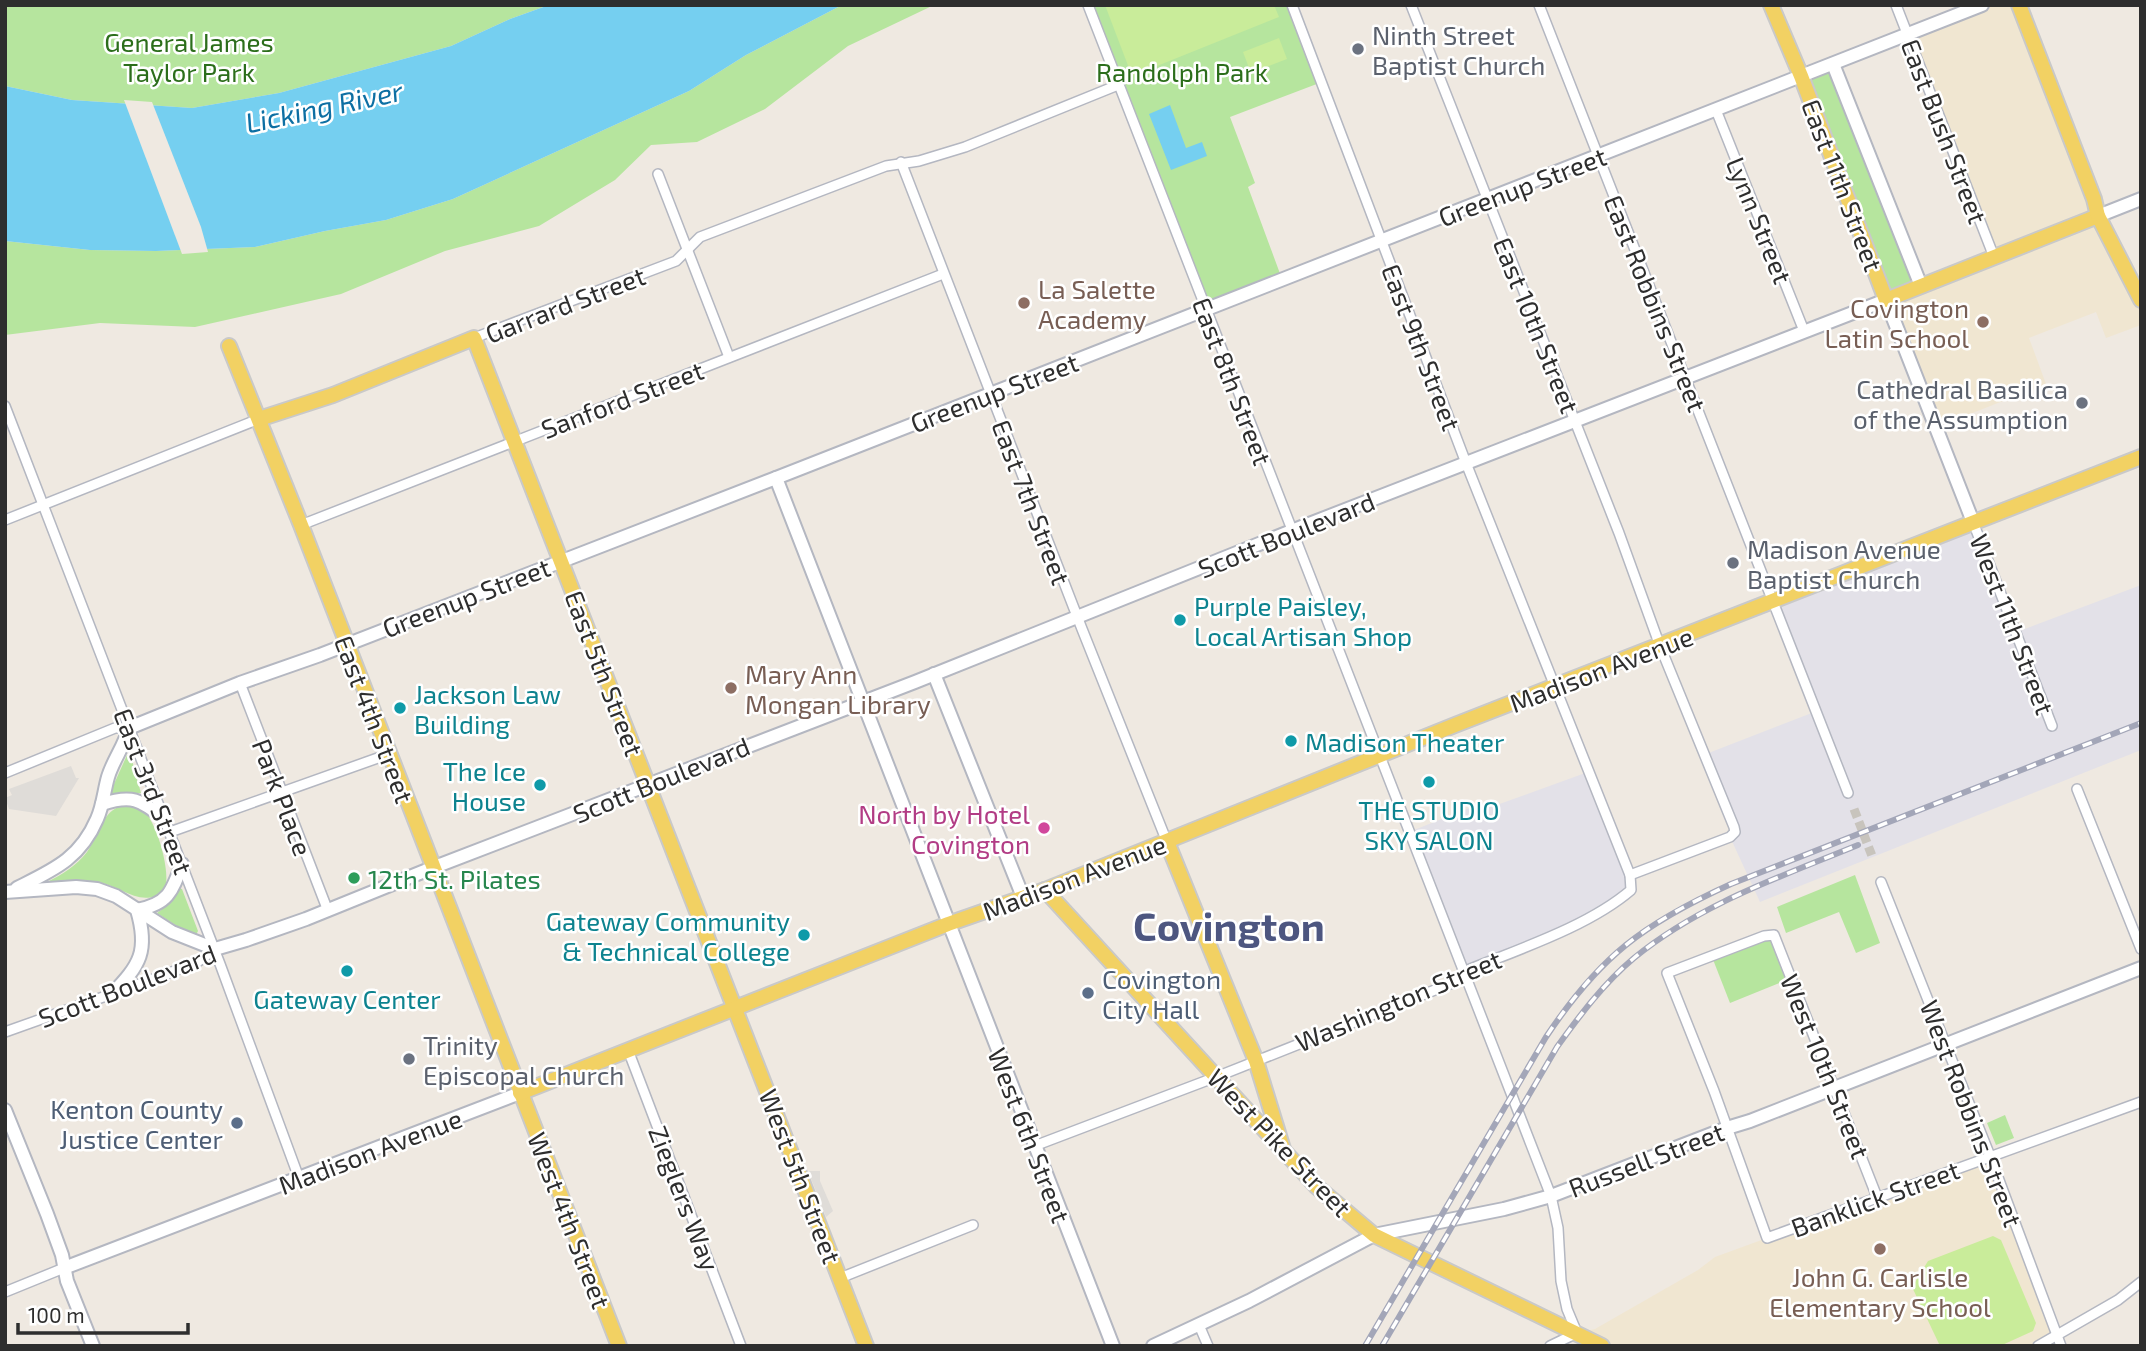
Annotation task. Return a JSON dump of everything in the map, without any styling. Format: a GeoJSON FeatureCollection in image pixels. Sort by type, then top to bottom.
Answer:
{"type":"FeatureCollection","features":[{"type":"Feature","properties":{"kind":"main road","name":"East 11th Street"},"geometry":{"type":"LineString","coordinates":[[1771,5],[1801,76],[1973,522]]}},
{"type":"Feature","properties":{"kind":"main road","name":"Greenup Street"},"geometry":{"type":"LineString","coordinates":[[130,728],[1982,5]]}},
{"type":"Feature","properties":{"kind":"main road"},"geometry":{"type":"LineString","coordinates":[[2019,5],[2094,198],[2098,216],[2141,300]]}},
{"type":"Feature","properties":{"kind":"main road","name":"East 11th Street"},"geometry":{"type":"LineString","coordinates":[[1833,64],[1921,286]]}},
{"type":"Feature","properties":{"kind":"main road","name":"Scott Boulevard"},"geometry":{"type":"LineString","coordinates":[[215,950],[328,911],[2141,199]]}},
{"type":"Feature","properties":{"kind":"main road","name":"Garrard Street"},"geometry":{"type":"LineString","coordinates":[[259,419],[333,395],[474,338]]}},
{"type":"Feature","properties":{"kind":"main road","name":"East 5th Street"},"geometry":{"type":"LineString","coordinates":[[474,338],[734,1007]]}},
{"type":"Feature","properties":{"kind":"main road","name":"East 4th Street"},"geometry":{"type":"LineString","coordinates":[[229,346],[301,525],[520,1093]]}},
{"type":"Feature","properties":{"kind":"main road","name":"Madison Avenue"},"geometry":{"type":"LineString","coordinates":[[64,1268],[520,1093],[948,924],[1045,890],[2141,457]]}},
{"type":"Feature","properties":{"kind":"main road","name":"West 6th Street"},"geometry":{"type":"LineString","coordinates":[[776,478],[1113,1346]]}},
{"type":"Feature","properties":{"kind":"main road"},"geometry":{"type":"LineString","coordinates":[[934,674],[1023,897]]}},
{"type":"Feature","properties":{"kind":"main road"},"geometry":{"type":"LineString","coordinates":[[8,891],[69,860],[82,847],[97,820],[108,776],[130,728]]}},
{"type":"Feature","properties":{"kind":"main road"},"geometry":{"type":"LineString","coordinates":[[102,804],[132,798],[165,819]]}},
{"type":"Feature","properties":{"kind":"main road"},"geometry":{"type":"LineString","coordinates":[[1167,842],[1256,1061],[1285,1154]]}},
{"type":"Feature","properties":{"kind":"main road"},"geometry":{"type":"LineString","coordinates":[[137,910],[156,905],[171,892],[182,864]]}},
{"type":"Feature","properties":{"kind":"main road"},"geometry":{"type":"LineString","coordinates":[[8,891],[76,887],[97,889],[116,896],[172,932],[215,950]]}},
{"type":"Feature","properties":{"kind":"main road","name":"West Pike Street"},"geometry":{"type":"LineString","coordinates":[[1045,890],[1285,1154],[1343,1211],[1374,1235],[1602,1346]]}},
{"type":"Feature","properties":{"kind":"main road"},"geometry":{"type":"LineString","coordinates":[[112,995],[131,975],[142,952],[143,929],[137,910]]}},
{"type":"Feature","properties":{"kind":"main road","name":"Russell Street"},"geometry":{"type":"LineString","coordinates":[[1153,1346],[1249,1301],[1374,1235],[1551,1196],[1946,1046],[2141,968]]}},
{"type":"Feature","properties":{"kind":"main road","name":"West 5th Street"},"geometry":{"type":"LineString","coordinates":[[734,1007],[866,1346]]}},
{"type":"Feature","properties":{"kind":"main road","name":"West 4th Street"},"geometry":{"type":"LineString","coordinates":[[520,1093],[619,1346]]}},
{"type":"Feature","properties":{"kind":"main road"},"geometry":{"type":"LineString","coordinates":[[5,1110],[47,1214],[62,1255],[67,1281],[93,1346]]}},
{"type":"Feature","properties":{"kind":"street","name":"East 8th Street"},"geometry":{"type":"LineString","coordinates":[[1088,5],[1551,1196],[1558,1228],[1561,1281],[1567,1309],[1577,1333]]}},
{"type":"Feature","properties":{"kind":"street","name":"East 9th Street"},"geometry":{"type":"LineString","coordinates":[[1292,5],[1466,463],[1630,875]]}},
{"type":"Feature","properties":{"kind":"street","name":"East 10th Street"},"geometry":{"type":"LineString","coordinates":[[1411,5],[1619,533],[1660,646]]}},
{"type":"Feature","properties":{"kind":"street","name":"East Robbins Street"},"geometry":{"type":"LineString","coordinates":[[1539,5],[1772,601]]}},
{"type":"Feature","properties":{"kind":"street","name":"East Bush Street"},"geometry":{"type":"LineString","coordinates":[[1896,5],[1994,257]]}},
{"type":"Feature","properties":{"kind":"street","name":"Garrard Street"},"geometry":{"type":"LineString","coordinates":[[474,338],[676,261],[699,237],[886,166],[919,161],[965,148],[1118,85]]}},
{"type":"Feature","properties":{"kind":"street","name":"Lynn Street"},"geometry":{"type":"LineString","coordinates":[[1716,110],[1804,331]]}},
{"type":"Feature","properties":{"kind":"street","name":"East 7th Street"},"geometry":{"type":"LineString","coordinates":[[901,162],[1077,618],[1167,842]]}},
{"type":"Feature","properties":{"kind":"street"},"geometry":{"type":"LineString","coordinates":[[658,174],[729,357]]}},
{"type":"Feature","properties":{"kind":"street","name":"Sanford Street"},"geometry":{"type":"LineString","coordinates":[[301,525],[943,274]]}},
{"type":"Feature","properties":{"kind":"street","name":"East 3rd Street"},"geometry":{"type":"LineString","coordinates":[[5,406],[215,950],[299,1178]]}},
{"type":"Feature","properties":{"kind":"street","name":"Garrard Street"},"geometry":{"type":"LineString","coordinates":[[5,520],[259,419]]}},
{"type":"Feature","properties":{"kind":"street","name":"West 11th Street"},"geometry":{"type":"LineString","coordinates":[[1973,522],[2052,726]]}},
{"type":"Feature","properties":{"kind":"street"},"geometry":{"type":"LineString","coordinates":[[1772,601],[1848,793]]}},
{"type":"Feature","properties":{"kind":"street"},"geometry":{"type":"LineString","coordinates":[[1630,875],[1730,837],[1735,832],[1660,646]]}},
{"type":"Feature","properties":{"kind":"street","name":"Park Place"},"geometry":{"type":"LineString","coordinates":[[240,683],[328,911]]}},
{"type":"Feature","properties":{"kind":"street","name":"Greenup Street"},"geometry":{"type":"LineString","coordinates":[[5,773],[115,727],[130,728]]}},
{"type":"Feature","properties":{"kind":"street"},"geometry":{"type":"LineString","coordinates":[[170,832],[389,754]]}},
{"type":"Feature","properties":{"kind":"street"},"geometry":{"type":"LineString","coordinates":[[2077,789],[2141,949]]}},
{"type":"Feature","properties":{"kind":"street","name":"Washington Street"},"geometry":{"type":"LineString","coordinates":[[1037,1145],[1455,982],[1463,972],[1553,935],[1604,909],[1631,890],[1630,875]]}},
{"type":"Feature","properties":{"kind":"street","name":"West Robbins Street"},"geometry":{"type":"LineString","coordinates":[[1881,882],[1990,1156],[2059,1341]]}},
{"type":"Feature","properties":{"kind":"street","name":"West 10th Street"},"geometry":{"type":"LineString","coordinates":[[1727,1128],[1667,973],[1764,936],[1774,935],[1877,1196]]}},
{"type":"Feature","properties":{"kind":"street","name":"Scott Boulevard"},"geometry":{"type":"LineString","coordinates":[[5,1031],[112,995],[198,961],[215,950]]}},
{"type":"Feature","properties":{"kind":"street","name":"Zieglers Way"},"geometry":{"type":"LineString","coordinates":[[628,1050],[741,1346]]}},
{"type":"Feature","properties":{"kind":"street","name":"Banklick Street"},"geometry":{"type":"LineString","coordinates":[[1727,1128],[1767,1238],[2141,1102]]}},
{"type":"Feature","properties":{"kind":"street"},"geometry":{"type":"LineString","coordinates":[[840,1278],[973,1225]]}},
{"type":"Feature","properties":{"kind":"street","name":"Madison Avenue"},"geometry":{"type":"LineString","coordinates":[[5,1292],[64,1268]]}},
{"type":"Feature","properties":{"kind":"street"},"geometry":{"type":"LineString","coordinates":[[2038,1346],[2059,1341],[2141,1282]]}},
{"type":"Feature","properties":{"kind":"street"},"geometry":{"type":"LineString","coordinates":[[1199,1325],[1208,1346]]}},
{"type":"Feature","properties":{"kind":"street"},"geometry":{"type":"LineString","coordinates":[[1550,1346],[1577,1333]]}},
{"type":"Feature","properties":{"kind":"shaded area"},"geometry":{"type":"Polygon","coordinates":[[[1982,5],[2019,5],[2141,300],[2141,325],[2106,338],[2096,312],[2029,338],[2046,384],[1937,427],[1886,300],[1994,256],[1908,35],[1982,5]]]}},
{"type":"Feature","properties":{"kind":"shaded area"},"geometry":{"type":"Polygon","coordinates":[[[1973,522],[2017,632],[2141,585],[2141,750],[1760,902],[1730,837],[1735,830],[1706,754],[1817,711],[1772,602],[1973,522]]]}},
{"type":"Feature","properties":{"kind":"shaded area"},"geometry":{"type":"Polygon","coordinates":[[[71,766],[76,778],[79,778],[56,816],[9,809],[5,798],[12,795],[9,789],[71,766]]]}},
{"type":"Feature","properties":{"kind":"shaded area"},"geometry":{"type":"Polygon","coordinates":[[[1588,772],[1631,890],[1604,909],[1463,972],[1409,832],[1482,803],[1494,806],[1588,772]]]}},
{"type":"Feature","properties":{"kind":"shaded area","name":"John G. Carlisle Elementary School"},"geometry":{"type":"Polygon","coordinates":[[[1990,1156],[2057,1336],[2038,1346],[1602,1346],[1577,1333],[1595,1329],[1698,1270],[1715,1257],[1990,1156]]]}},
{"type":"Feature","properties":{"kind":"shaded area"},"geometry":{"type":"Polygon","coordinates":[[[808,1171],[820,1171],[820,1181],[833,1211],[826,1217],[808,1171]]]}},
{"type":"Feature","properties":{"kind":"green space","name":"General James Taylor Park"},"geometry":{"type":"Polygon","coordinates":[[[5,5],[549,5],[510,19],[451,46],[279,93],[192,108],[72,100],[5,86],[5,5]]]}},
{"type":"Feature","properties":{"kind":"green space"},"geometry":{"type":"Polygon","coordinates":[[[842,5],[934,5],[848,46],[765,109],[697,142],[651,145],[615,180],[539,226],[445,251],[341,294],[195,327],[100,323],[5,335],[5,241],[90,250],[156,251],[255,247],[386,220],[453,199],[689,91],[746,55],[842,5]]]}},
{"type":"Feature","properties":{"kind":"green space","name":"Randolph Park"},"geometry":{"type":"Polygon","coordinates":[[[1088,5],[1292,5],[1322,82],[1230,117],[1255,183],[1248,187],[1282,279],[1205,310],[1088,5]]]}},
{"type":"Feature","properties":{"kind":"green space"},"geometry":{"type":"Polygon","coordinates":[[[1105,5],[1274,5],[1279,17],[1132,76],[1105,5]]]}},
{"type":"Feature","properties":{"kind":"green space"},"geometry":{"type":"Polygon","coordinates":[[[1279,38],[1287,59],[1251,73],[1243,52],[1279,38]]]}},
{"type":"Feature","properties":{"kind":"green space"},"geometry":{"type":"Polygon","coordinates":[[[1833,64],[1921,286],[1886,300],[1801,76],[1833,64]]]}},
{"type":"Feature","properties":{"kind":"green space"},"geometry":{"type":"Polygon","coordinates":[[[127,755],[131,757],[141,793],[111,795],[110,793],[127,755]]]}},
{"type":"Feature","properties":{"kind":"green space"},"geometry":{"type":"Polygon","coordinates":[[[124,805],[143,810],[150,819],[159,838],[165,862],[165,890],[148,898],[98,882],[47,882],[64,873],[87,852],[110,812],[124,805]]]}},
{"type":"Feature","properties":{"kind":"green space"},"geometry":{"type":"Polygon","coordinates":[[[1855,875],[1880,943],[1856,953],[1839,912],[1786,933],[1777,907],[1855,875]]]}},
{"type":"Feature","properties":{"kind":"green space"},"geometry":{"type":"Polygon","coordinates":[[[178,888],[182,889],[198,931],[196,935],[157,913],[169,904],[178,888]]]}},
{"type":"Feature","properties":{"kind":"green space"},"geometry":{"type":"Polygon","coordinates":[[[1774,935],[1792,978],[1730,1003],[1712,957],[1774,935]]]}},
{"type":"Feature","properties":{"kind":"green space"},"geometry":{"type":"Polygon","coordinates":[[[2005,1115],[2014,1138],[1996,1145],[1987,1123],[2005,1115]]]}},
{"type":"Feature","properties":{"kind":"green space"},"geometry":{"type":"Polygon","coordinates":[[[1993,1236],[2001,1240],[2036,1323],[2033,1331],[2000,1346],[1940,1346],[1912,1287],[1928,1261],[1993,1236]]]}},
{"type":"Feature","properties":{"kind":"water","name":"Licking River"},"geometry":{"type":"Polygon","coordinates":[[[549,5],[842,5],[746,55],[689,91],[453,199],[386,220],[255,247],[156,251],[90,250],[5,241],[5,86],[72,100],[192,108],[279,93],[451,46],[510,19],[549,5]]]}},
{"type":"Feature","properties":{"kind":"water"},"geometry":{"type":"Polygon","coordinates":[[[1170,105],[1186,148],[1202,142],[1207,156],[1171,170],[1149,114],[1170,105]]]}},
{"type":"Feature","properties":{"kind":"pier"},"geometry":{"type":"Polygon","coordinates":[[[124,100],[152,102],[201,227],[208,252],[182,254],[124,100]]]}},
{"type":"Feature","properties":{"kind":"tunnel"},"geometry":{"type":"LineString","coordinates":[[1854,809],[1872,856]]}},
{"type":"Feature","properties":{"kind":"railway"},"geometry":{"type":"LineString","coordinates":[[1365,1346],[1546,1037],[1585,985],[1626,945],[1673,913],[1731,884],[2141,723]]}},
{"type":"Feature","properties":{"kind":"railway"},"geometry":{"type":"LineString","coordinates":[[1382,1346],[1557,1047],[1613,978],[1659,939],[1713,907],[1858,845]]}},
{"type":"Feature","properties":{"kind":"place","name":"Ninth Street Baptist Church"},"geometry":{"type":"Point","coordinates":[1358,49]}},
{"type":"Feature","properties":{"kind":"place","name":"La Salette Academy"},"geometry":{"type":"Point","coordinates":[1024,303]}},
{"type":"Feature","properties":{"kind":"place","name":"Covington Latin School"},"geometry":{"type":"Point","coordinates":[1983,322]}},
{"type":"Feature","properties":{"kind":"place","name":"Cathedral Basilica of the Assumption"},"geometry":{"type":"Point","coordinates":[2082,403]}},
{"type":"Feature","properties":{"kind":"place","name":"Madison Avenue Baptist Church"},"geometry":{"type":"Point","coordinates":[1733,563]}},
{"type":"Feature","properties":{"kind":"place","name":"Purple Paisley, Local Artisan Shop"},"geometry":{"type":"Point","coordinates":[1180,620]}},
{"type":"Feature","properties":{"kind":"place","name":"Mary Ann Mongan Library"},"geometry":{"type":"Point","coordinates":[731,688]}},
{"type":"Feature","properties":{"kind":"place","name":"Jackson Law Building"},"geometry":{"type":"Point","coordinates":[400,708]}},
{"type":"Feature","properties":{"kind":"place","name":"Madison Theater"},"geometry":{"type":"Point","coordinates":[1291,741]}},
{"type":"Feature","properties":{"kind":"place","name":"THE STUDIO SKY SALON"},"geometry":{"type":"Point","coordinates":[1429,782]}},
{"type":"Feature","properties":{"kind":"place","name":"The Ice House"},"geometry":{"type":"Point","coordinates":[540,785]}},
{"type":"Feature","properties":{"kind":"place","name":"North by Hotel Covington"},"geometry":{"type":"Point","coordinates":[1044,828]}},
{"type":"Feature","properties":{"kind":"place","name":"12th St. Pilates"},"geometry":{"type":"Point","coordinates":[354,878]}},
{"type":"Feature","properties":{"kind":"place","name":"Gateway Community & Technical College"},"geometry":{"type":"Point","coordinates":[804,935]}},
{"type":"Feature","properties":{"kind":"place","name":"Gateway Center"},"geometry":{"type":"Point","coordinates":[347,971]}},
{"type":"Feature","properties":{"kind":"place","name":"Covington City Hall"},"geometry":{"type":"Point","coordinates":[1088,993]}},
{"type":"Feature","properties":{"kind":"place","name":"Trinity Episcopal Church"},"geometry":{"type":"Point","coordinates":[409,1059]}},
{"type":"Feature","properties":{"kind":"place","name":"Kenton County Justice Center"},"geometry":{"type":"Point","coordinates":[237,1123]}},
{"type":"Feature","properties":{"kind":"place","name":"John G. Carlisle Elementary School"},"geometry":{"type":"Point","coordinates":[1880,1249]}},
{"type":"Feature","properties":{"kind":"district","name":"Covington"},"geometry":{"type":"Point","coordinates":[1229,925]}}]}
